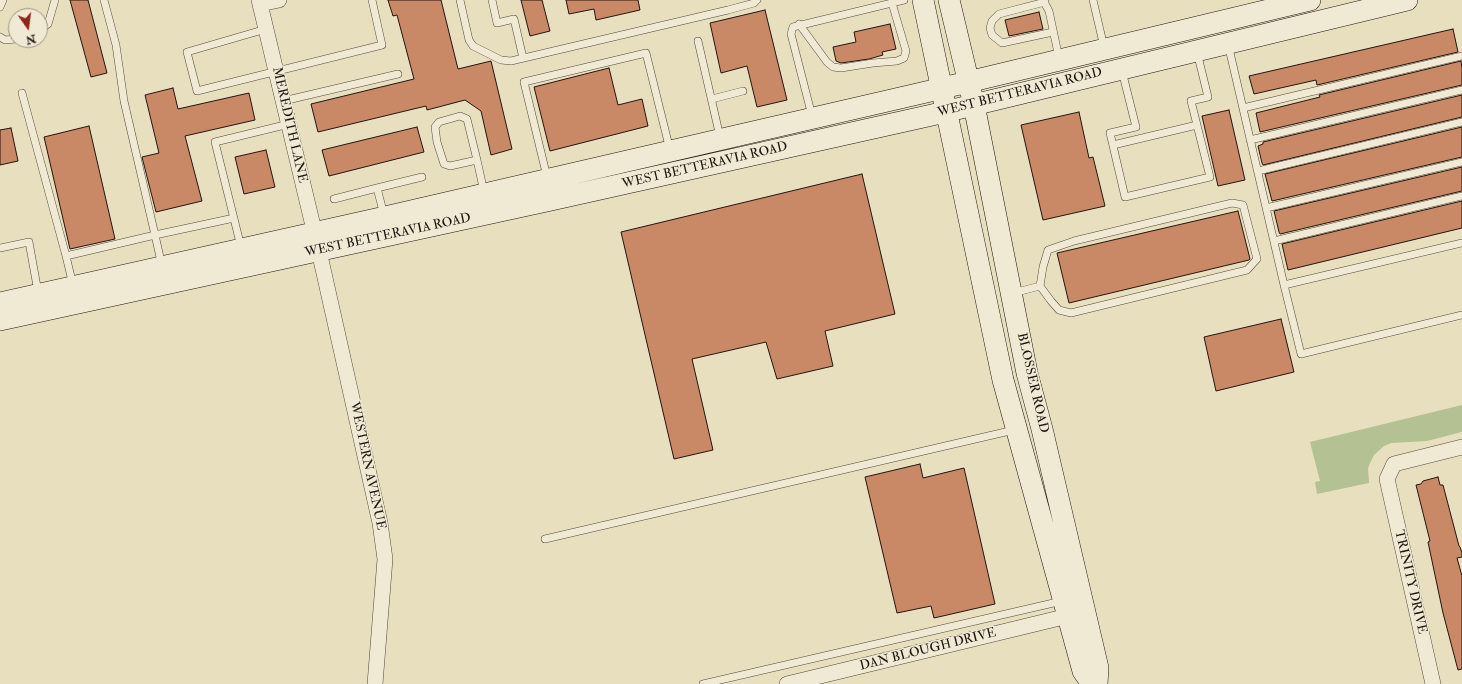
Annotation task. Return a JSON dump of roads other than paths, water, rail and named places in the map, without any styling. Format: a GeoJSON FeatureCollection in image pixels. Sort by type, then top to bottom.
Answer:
{"type":"FeatureCollection","features":[{"type":"Feature","properties":{"kind":"main road","name":"BLOSSER ROAD"},"geometry":{"type":"LineString","coordinates":[[923,0],[1003,380],[1083,671],[1092,684]]}},
{"type":"Feature","properties":{"kind":"main road","name":"BLOSSER ROAD"},"geometry":{"type":"LineString","coordinates":[[949,0],[974,105],[1027,373],[1042,429],[1098,668],[1097,684]]}},
{"type":"Feature","properties":{"kind":"main road","name":"WEST BETTERAVIA ROAD"},"geometry":{"type":"LineString","coordinates":[[0,303],[241,250],[317,242],[385,217],[968,82],[1310,0]]}},
{"type":"Feature","properties":{"kind":"main road","name":"WEST BETTERAVIA ROAD"},"geometry":{"type":"LineString","coordinates":[[0,320],[317,242],[551,200],[974,105],[1407,0]]}},
{"type":"Feature","properties":{"kind":"street"},"geometry":{"type":"LineString","coordinates":[[260,2],[279,0]]}},
{"type":"Feature","properties":{"kind":"street","name":"MEREDITH LANE"},"geometry":{"type":"LineString","coordinates":[[260,2],[317,242]]}},
{"type":"Feature","properties":{"kind":"street","name":"WESTERN AVENUE"},"geometry":{"type":"LineString","coordinates":[[317,242],[380,523],[385,558],[375,684]]}},
{"type":"Feature","properties":{"kind":"street","name":"TRINITY DRIVE"},"geometry":{"type":"LineString","coordinates":[[1433,684],[1386,479],[1394,464],[1462,447]]}},
{"type":"Feature","properties":{"kind":"street","name":"DAN BLOUGH DRIVE"},"geometry":{"type":"LineString","coordinates":[[787,684],[1066,608]]}},
{"type":"Feature","properties":{"kind":"lane"},"geometry":{"type":"LineString","coordinates":[[0,7],[3,0]]}},
{"type":"Feature","properties":{"kind":"lane"},"geometry":{"type":"LineString","coordinates":[[48,24],[55,0]]}},
{"type":"Feature","properties":{"kind":"lane"},"geometry":{"type":"LineString","coordinates":[[104,0],[116,45],[124,101],[162,267]]}},
{"type":"Feature","properties":{"kind":"lane"},"geometry":{"type":"LineString","coordinates":[[266,29],[187,52],[197,91],[257,78],[276,71],[382,45],[372,0]]}},
{"type":"Feature","properties":{"kind":"lane"},"geometry":{"type":"LineString","coordinates":[[460,0],[469,40],[473,46],[501,60],[523,58],[728,10],[754,3],[757,0]]}},
{"type":"Feature","properties":{"kind":"lane"},"geometry":{"type":"LineString","coordinates":[[492,0],[498,23],[514,19],[523,58]]}},
{"type":"Feature","properties":{"kind":"lane"},"geometry":{"type":"LineString","coordinates":[[812,118],[791,34],[792,26],[904,0]]}},
{"type":"Feature","properties":{"kind":"lane"},"geometry":{"type":"LineString","coordinates":[[1093,0],[1105,49]]}},
{"type":"Feature","properties":{"kind":"lane"},"geometry":{"type":"LineString","coordinates":[[1053,32],[1002,43],[992,35],[990,28],[992,21],[999,14],[1044,1],[1049,11],[1059,60]]}},
{"type":"Feature","properties":{"kind":"lane"},"geometry":{"type":"LineString","coordinates":[[799,24],[827,62],[833,67],[841,68],[897,61],[904,58],[906,51],[892,3]]}},
{"type":"Feature","properties":{"kind":"lane"},"geometry":{"type":"LineString","coordinates":[[698,41],[721,139]]}},
{"type":"Feature","properties":{"kind":"lane"},"geometry":{"type":"LineString","coordinates":[[1227,43],[1301,354],[1462,315]]}},
{"type":"Feature","properties":{"kind":"lane"},"geometry":{"type":"LineString","coordinates":[[1121,69],[1136,127],[1110,133],[1125,197],[1210,176],[1191,100],[1208,97],[1196,51]]}},
{"type":"Feature","properties":{"kind":"lane"},"geometry":{"type":"LineString","coordinates":[[547,180],[524,82],[646,53],[670,151]]}},
{"type":"Feature","properties":{"kind":"lane"},"geometry":{"type":"LineString","coordinates":[[1243,108],[1462,56]]}},
{"type":"Feature","properties":{"kind":"lane"},"geometry":{"type":"LineString","coordinates":[[283,101],[398,74]]}},
{"type":"Feature","properties":{"kind":"lane"},"geometry":{"type":"LineString","coordinates":[[1250,140],[1462,90]]}},
{"type":"Feature","properties":{"kind":"lane"},"geometry":{"type":"LineString","coordinates":[[712,99],[743,91]]}},
{"type":"Feature","properties":{"kind":"lane"},"geometry":{"type":"LineString","coordinates":[[22,93],[73,287]]}},
{"type":"Feature","properties":{"kind":"lane"},"geometry":{"type":"LineString","coordinates":[[476,160],[450,166],[444,164],[437,142],[436,127],[439,122],[460,116],[467,119],[485,194]]}},
{"type":"Feature","properties":{"kind":"lane"},"geometry":{"type":"LineString","coordinates":[[1258,171],[1462,122]]}},
{"type":"Feature","properties":{"kind":"lane"},"geometry":{"type":"LineString","coordinates":[[241,250],[216,142],[289,124]]}},
{"type":"Feature","properties":{"kind":"lane"},"geometry":{"type":"LineString","coordinates":[[1113,145],[1197,125]]}},
{"type":"Feature","properties":{"kind":"lane"},"geometry":{"type":"LineString","coordinates":[[1266,208],[1462,162]]}},
{"type":"Feature","properties":{"kind":"lane"},"geometry":{"type":"LineString","coordinates":[[334,199],[422,177]]}},
{"type":"Feature","properties":{"kind":"lane"},"geometry":{"type":"LineString","coordinates":[[378,188],[385,217]]}},
{"type":"Feature","properties":{"kind":"lane"},"geometry":{"type":"LineString","coordinates":[[1274,241],[1462,196]]}},
{"type":"Feature","properties":{"kind":"lane"},"geometry":{"type":"LineString","coordinates":[[1232,202],[1243,205],[1257,259],[1247,270],[1071,314],[1059,310],[1040,286],[1048,250],[1074,241],[1232,202]]}},
{"type":"Feature","properties":{"kind":"lane"},"geometry":{"type":"LineString","coordinates":[[66,256],[234,218]]}},
{"type":"Feature","properties":{"kind":"lane"},"geometry":{"type":"LineString","coordinates":[[0,248],[29,242],[38,294]]}},
{"type":"Feature","properties":{"kind":"lane"},"geometry":{"type":"LineString","coordinates":[[1284,285],[1462,243]]}},
{"type":"Feature","properties":{"kind":"lane"},"geometry":{"type":"LineString","coordinates":[[1011,293],[1040,286]]}},
{"type":"Feature","properties":{"kind":"lane"},"geometry":{"type":"LineString","coordinates":[[545,539],[1016,430]]}},
{"type":"Feature","properties":{"kind":"lane"},"geometry":{"type":"LineString","coordinates":[[702,684],[1066,608]]}}]}
